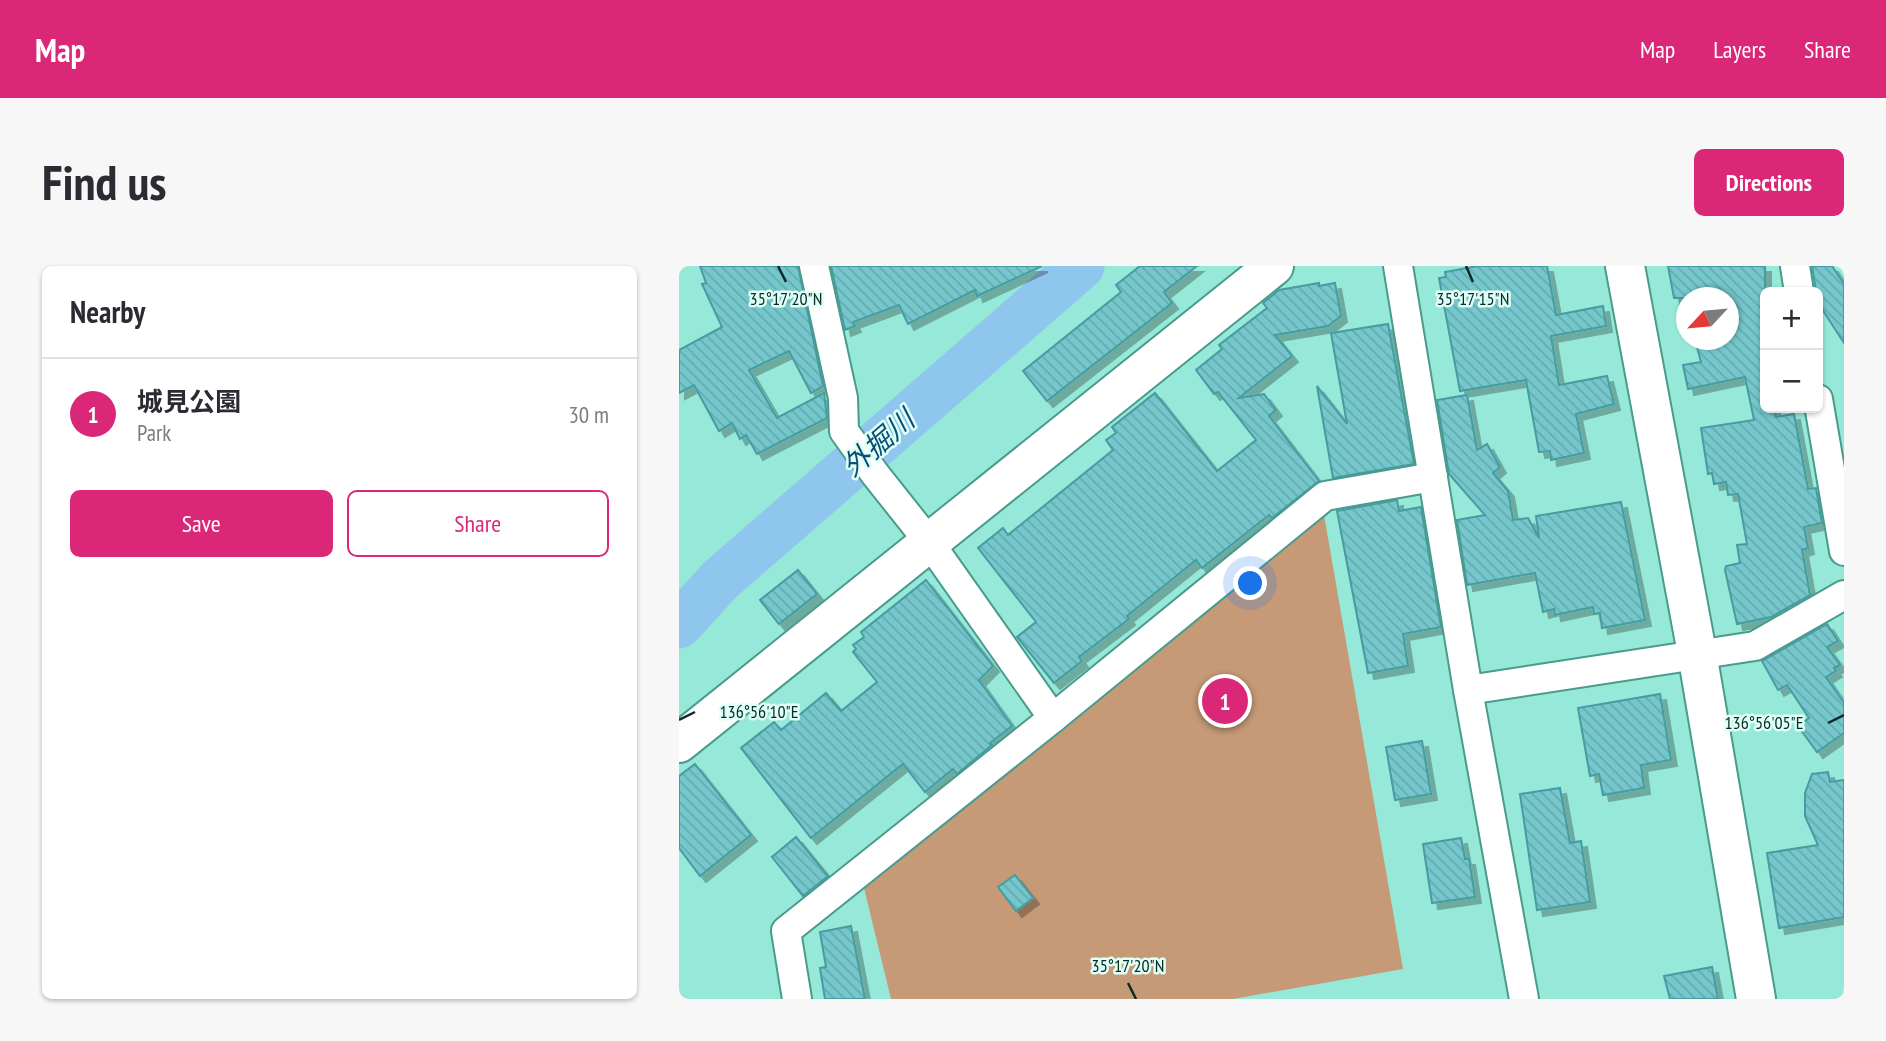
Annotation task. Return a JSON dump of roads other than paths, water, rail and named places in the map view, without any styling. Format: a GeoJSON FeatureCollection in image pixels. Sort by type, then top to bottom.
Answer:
{"type":"FeatureCollection","features":[{"type":"Feature","properties":{"kind":"street"},"geometry":{"type":"LineString","coordinates":[[814,266],[843,398],[845,431],[929,542],[1053,718]]}},
{"type":"Feature","properties":{"kind":"street"},"geometry":{"type":"LineString","coordinates":[[679,743],[1274,266]]}},
{"type":"Feature","properties":{"kind":"street"},"geometry":{"type":"LineString","coordinates":[[1398,266],[1468,690],[1524,999]]}},
{"type":"Feature","properties":{"kind":"street"},"geometry":{"type":"LineString","coordinates":[[1625,266],[1697,653],[1756,999]]}},
{"type":"Feature","properties":{"kind":"street"},"geometry":{"type":"LineString","coordinates":[[1795,266],[1798,287]]}},
{"type":"Feature","properties":{"kind":"street"},"geometry":{"type":"LineString","coordinates":[[1820,413],[1844,551]]}},
{"type":"Feature","properties":{"kind":"street"},"geometry":{"type":"LineString","coordinates":[[797,999],[786,931],[1325,496],[1433,477]]}},
{"type":"Feature","properties":{"kind":"street"},"geometry":{"type":"LineString","coordinates":[[1468,690],[1755,646],[1844,595]]}},
{"type":"Feature","properties":{"kind":"waterway","name":"外掘川"},"geometry":{"type":"LineString","coordinates":[[679,625],[720,580],[1081,266]]}},
{"type":"Feature","properties":{"kind":"place","name":"城見公園"},"geometry":{"type":"Point","coordinates":[1225,701]}}]}
